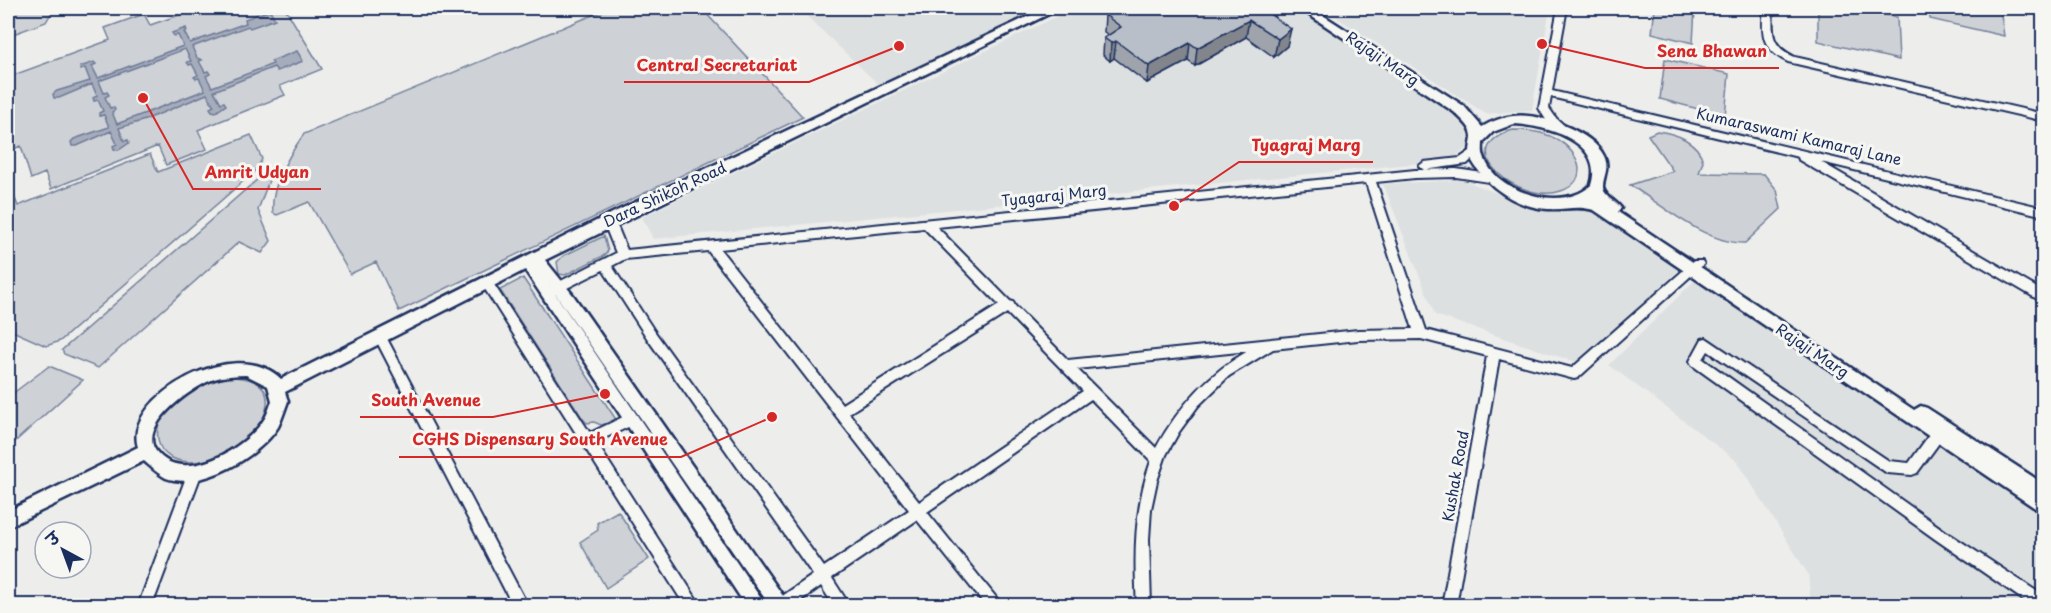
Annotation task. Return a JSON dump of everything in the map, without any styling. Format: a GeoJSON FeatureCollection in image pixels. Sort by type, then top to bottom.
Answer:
{"type":"FeatureCollection","features":[{"type":"Feature","properties":{"kind":"main road","name":"Dara Shikoh Road"},"geometry":{"type":"LineString","coordinates":[[278,388],[609,221],[1055,8]]}},
{"type":"Feature","properties":{"kind":"main road","name":"Rajaji Marg"},"geometry":{"type":"LineString","coordinates":[[1305,8],[1459,110],[1474,125],[1478,144]]}},
{"type":"Feature","properties":{"kind":"main road","name":"Rajaji Marg"},"geometry":{"type":"LineString","coordinates":[[1459,110],[1501,122]]}},
{"type":"Feature","properties":{"kind":"main road"},"geometry":{"type":"LineString","coordinates":[[1528,120],[1563,129],[1581,140],[1594,154],[1600,170],[1596,187],[1578,200],[1555,204],[1528,200],[1504,190],[1489,178],[1480,166],[1478,144],[1489,127],[1501,122],[1528,120]]}},
{"type":"Feature","properties":{"kind":"main road","name":"Rajaji Marg"},"geometry":{"type":"LineString","coordinates":[[1596,187],[1606,203],[1695,267],[2043,507]]}},
{"type":"Feature","properties":{"kind":"main road","name":"Rajaji Marg"},"geometry":{"type":"LineString","coordinates":[[1578,200],[1599,206],[2043,494]]}},
{"type":"Feature","properties":{"kind":"main road"},"geometry":{"type":"LineString","coordinates":[[532,260],[532,271],[553,290],[781,605]]}},
{"type":"Feature","properties":{"kind":"main road"},"geometry":{"type":"LineString","coordinates":[[553,290],[632,419],[757,606]]}},
{"type":"Feature","properties":{"kind":"main road"},"geometry":{"type":"LineString","coordinates":[[248,369],[267,375],[278,388],[280,399],[277,412],[260,439],[230,461],[195,472],[163,468],[153,461],[147,451],[147,431],[158,410],[193,381],[222,370],[248,369]]}},
{"type":"Feature","properties":{"kind":"main road"},"geometry":{"type":"LineString","coordinates":[[8,519],[147,451]]}},
{"type":"Feature","properties":{"kind":"street"},"geometry":{"type":"LineString","coordinates":[[1528,120],[1544,108],[1562,8]]}},
{"type":"Feature","properties":{"kind":"street"},"geometry":{"type":"LineString","coordinates":[[1768,8],[1768,40],[1772,48],[1792,60],[2043,118]]}},
{"type":"Feature","properties":{"kind":"street","name":"Kumaraswami Kamaraj Lane"},"geometry":{"type":"LineString","coordinates":[[1547,93],[2043,212]]}},
{"type":"Feature","properties":{"kind":"street"},"geometry":{"type":"LineString","coordinates":[[1544,108],[1552,121],[1563,129]]}},
{"type":"Feature","properties":{"kind":"street","name":"Tyagaraj Marg"},"geometry":{"type":"LineString","coordinates":[[621,252],[711,246],[1370,179],[1454,168],[1467,159],[1478,144]]}},
{"type":"Feature","properties":{"kind":"street"},"geometry":{"type":"LineString","coordinates":[[1791,150],[2043,297]]}},
{"type":"Feature","properties":{"kind":"street","name":"Tyagaraj Marg"},"geometry":{"type":"LineString","coordinates":[[553,290],[605,264],[621,252],[1454,168],[1489,178]]}},
{"type":"Feature","properties":{"kind":"street"},"geometry":{"type":"LineString","coordinates":[[1370,179],[1421,334]]}},
{"type":"Feature","properties":{"kind":"street"},"geometry":{"type":"LineString","coordinates":[[609,221],[621,252]]}},
{"type":"Feature","properties":{"kind":"street"},"geometry":{"type":"LineString","coordinates":[[927,224],[1156,457]]}},
{"type":"Feature","properties":{"kind":"street"},"geometry":{"type":"LineString","coordinates":[[711,246],[918,512],[996,606]]}},
{"type":"Feature","properties":{"kind":"street"},"geometry":{"type":"LineString","coordinates":[[605,264],[651,336],[843,606]]}},
{"type":"Feature","properties":{"kind":"street"},"geometry":{"type":"LineString","coordinates":[[1066,365],[1273,342],[1358,335],[1421,334],[1574,374],[1695,267]]}},
{"type":"Feature","properties":{"kind":"street"},"geometry":{"type":"LineString","coordinates":[[487,283],[694,606]]}},
{"type":"Feature","properties":{"kind":"street"},"geometry":{"type":"LineString","coordinates":[[840,412],[1009,305]]}},
{"type":"Feature","properties":{"kind":"street"},"geometry":{"type":"LineString","coordinates":[[380,336],[521,606]]}},
{"type":"Feature","properties":{"kind":"street"},"geometry":{"type":"LineString","coordinates":[[1144,606],[1141,562],[1144,502],[1156,457],[1187,410],[1221,375],[1273,342]]}},
{"type":"Feature","properties":{"kind":"street"},"geometry":{"type":"LineString","coordinates":[[1937,435],[1912,469],[1887,467],[1706,343],[1696,361],[2041,603]]}},
{"type":"Feature","properties":{"kind":"street","name":"Kushak Road"},"geometry":{"type":"LineString","coordinates":[[1449,606],[1494,352]]}},
{"type":"Feature","properties":{"kind":"street"},"geometry":{"type":"LineString","coordinates":[[781,605],[1092,391]]}},
{"type":"Feature","properties":{"kind":"street"},"geometry":{"type":"LineString","coordinates":[[588,440],[632,419]]}},
{"type":"Feature","properties":{"kind":"street"},"geometry":{"type":"LineString","coordinates":[[146,606],[195,472]]}},
{"type":"Feature","properties":{"kind":"shaded area"},"geometry":{"type":"Polygon","coordinates":[[[8,8],[54,8],[46,22],[8,36],[8,8]]]}},
{"type":"Feature","properties":{"kind":"shaded area"},"geometry":{"type":"Polygon","coordinates":[[[200,8],[237,8],[238,10],[285,8],[322,69],[280,86],[285,95],[198,130],[207,149],[166,165],[158,146],[51,189],[45,173],[31,179],[21,146],[8,151],[8,129],[15,126],[8,100],[8,77],[110,40],[105,28],[144,14],[150,25],[200,8]]]}},
{"type":"Feature","properties":{"kind":"shaded area"},"geometry":{"type":"Polygon","coordinates":[[[610,8],[701,8],[803,117],[399,311],[376,262],[350,274],[309,202],[277,215],[273,213],[274,192],[292,151],[304,134],[610,8]]]}},
{"type":"Feature","properties":{"kind":"shaded area"},"geometry":{"type":"Polygon","coordinates":[[[798,8],[1042,8],[878,84],[798,8]]]}},
{"type":"Feature","properties":{"kind":"shaded area"},"geometry":{"type":"Polygon","coordinates":[[[1074,8],[1295,8],[1468,123],[1468,147],[1452,160],[653,239],[642,217],[1074,8]]]}},
{"type":"Feature","properties":{"kind":"shaded area"},"geometry":{"type":"Polygon","coordinates":[[[1322,8],[1550,8],[1532,110],[1486,114],[1322,8]]]}},
{"type":"Feature","properties":{"kind":"shaded area"},"geometry":{"type":"Polygon","coordinates":[[[1655,8],[1695,8],[1693,43],[1652,33],[1655,8]]]}},
{"type":"Feature","properties":{"kind":"shaded area"},"geometry":{"type":"Polygon","coordinates":[[[1818,8],[1854,8],[1897,17],[1899,60],[1818,41],[1818,8]]]}},
{"type":"Feature","properties":{"kind":"shaded area"},"geometry":{"type":"Polygon","coordinates":[[[1929,8],[2000,8],[2004,36],[1930,19],[1929,8]]]}},
{"type":"Feature","properties":{"kind":"shaded area"},"geometry":{"type":"Polygon","coordinates":[[[1665,59],[1729,74],[1725,116],[1660,99],[1665,59]]]}},
{"type":"Feature","properties":{"kind":"shaded area"},"geometry":{"type":"Polygon","coordinates":[[[1513,130],[1542,133],[1566,146],[1572,152],[1579,167],[1576,181],[1561,191],[1545,193],[1527,190],[1511,183],[1498,173],[1489,161],[1488,150],[1495,139],[1513,130]]]}},
{"type":"Feature","properties":{"kind":"shaded area"},"geometry":{"type":"Polygon","coordinates":[[[1657,131],[1685,139],[1696,148],[1703,161],[1699,173],[1764,174],[1777,190],[1781,209],[1745,243],[1730,242],[1715,237],[1685,222],[1630,185],[1673,171],[1648,135],[1657,131]]]}},
{"type":"Feature","properties":{"kind":"shaded area"},"geometry":{"type":"Polygon","coordinates":[[[251,135],[262,159],[256,170],[60,341],[46,346],[8,329],[8,187],[10,186],[18,206],[150,154],[158,172],[251,135]]]}},
{"type":"Feature","properties":{"kind":"shaded area"},"geometry":{"type":"Polygon","coordinates":[[[275,164],[258,210],[271,241],[262,253],[239,242],[98,368],[64,354],[62,350],[275,164]]]}},
{"type":"Feature","properties":{"kind":"shaded area"},"geometry":{"type":"Polygon","coordinates":[[[1463,180],[1533,207],[1572,210],[1587,206],[1679,270],[1578,363],[1435,315],[1383,184],[1463,180]]]}},
{"type":"Feature","properties":{"kind":"shaded area"},"geometry":{"type":"Polygon","coordinates":[[[604,236],[608,251],[605,255],[565,275],[559,274],[557,262],[563,256],[604,236]]]}},
{"type":"Feature","properties":{"kind":"shaded area"},"geometry":{"type":"Polygon","coordinates":[[[523,278],[617,421],[601,425],[594,422],[587,423],[583,419],[500,290],[523,278]]]}},
{"type":"Feature","properties":{"kind":"shaded area"},"geometry":{"type":"Polygon","coordinates":[[[1695,280],[2043,514],[2043,605],[1811,605],[1808,574],[1737,461],[1609,365],[1695,280]]]}},
{"type":"Feature","properties":{"kind":"shaded area"},"geometry":{"type":"Polygon","coordinates":[[[49,366],[83,380],[8,448],[8,397],[49,366]]]}},
{"type":"Feature","properties":{"kind":"shaded area"},"geometry":{"type":"Polygon","coordinates":[[[228,377],[248,379],[260,385],[264,390],[267,404],[263,418],[255,430],[244,442],[214,458],[199,462],[170,457],[162,449],[158,439],[158,427],[163,416],[171,406],[193,390],[228,377]]]}},
{"type":"Feature","properties":{"kind":"shaded area"},"geometry":{"type":"Polygon","coordinates":[[[618,511],[649,559],[606,588],[580,542],[598,530],[597,523],[618,511]]]}},
{"type":"Feature","properties":{"kind":"water"},"geometry":{"type":"Polygon","coordinates":[[[270,10],[275,19],[250,28],[248,26],[192,47],[197,58],[202,60],[199,61],[205,72],[208,71],[210,74],[206,76],[212,87],[273,64],[271,61],[297,51],[303,61],[277,71],[274,67],[214,91],[221,103],[224,102],[226,105],[216,112],[210,108],[214,106],[207,94],[145,120],[119,128],[124,141],[128,140],[129,143],[119,150],[114,149],[113,146],[117,144],[111,131],[72,146],[71,142],[74,139],[109,127],[104,115],[100,116],[99,113],[103,111],[98,100],[94,101],[93,98],[97,96],[92,84],[54,98],[53,94],[57,91],[90,81],[85,68],[81,70],[80,67],[94,62],[96,64],[92,66],[98,78],[183,46],[178,35],[174,36],[172,33],[186,28],[187,31],[184,32],[190,43],[246,23],[245,19],[270,10]],[[185,49],[99,81],[104,93],[107,92],[109,95],[105,97],[110,108],[114,107],[115,110],[112,112],[117,124],[205,90],[199,78],[194,77],[198,75],[192,64],[189,65],[187,62],[191,61],[185,49]]]}},
{"type":"Feature","properties":{"kind":"building"},"geometry":{"type":"Polygon","coordinates":[[[1120,8],[1228,8],[1231,10],[1272,8],[1265,11],[1291,29],[1278,39],[1249,20],[1197,48],[1190,43],[1149,66],[1116,41],[1111,43],[1104,38],[1121,27],[1105,15],[1120,8]]]}},
{"type":"Feature","properties":{"kind":"place","name":"Sena Bhawan"},"geometry":{"type":"Point","coordinates":[1542,44]}},
{"type":"Feature","properties":{"kind":"place","name":"Central Secretariat"},"geometry":{"type":"Point","coordinates":[899,46]}},
{"type":"Feature","properties":{"kind":"place","name":"Amrit Udyan"},"geometry":{"type":"Point","coordinates":[143,98]}},
{"type":"Feature","properties":{"kind":"place","name":"Tyagraj Marg"},"geometry":{"type":"Point","coordinates":[1174,206]}},
{"type":"Feature","properties":{"kind":"place","name":"South Avenue"},"geometry":{"type":"Point","coordinates":[605,394]}},
{"type":"Feature","properties":{"kind":"place","name":"CGHS Dispensary South Avenue"},"geometry":{"type":"Point","coordinates":[772,417]}}]}
